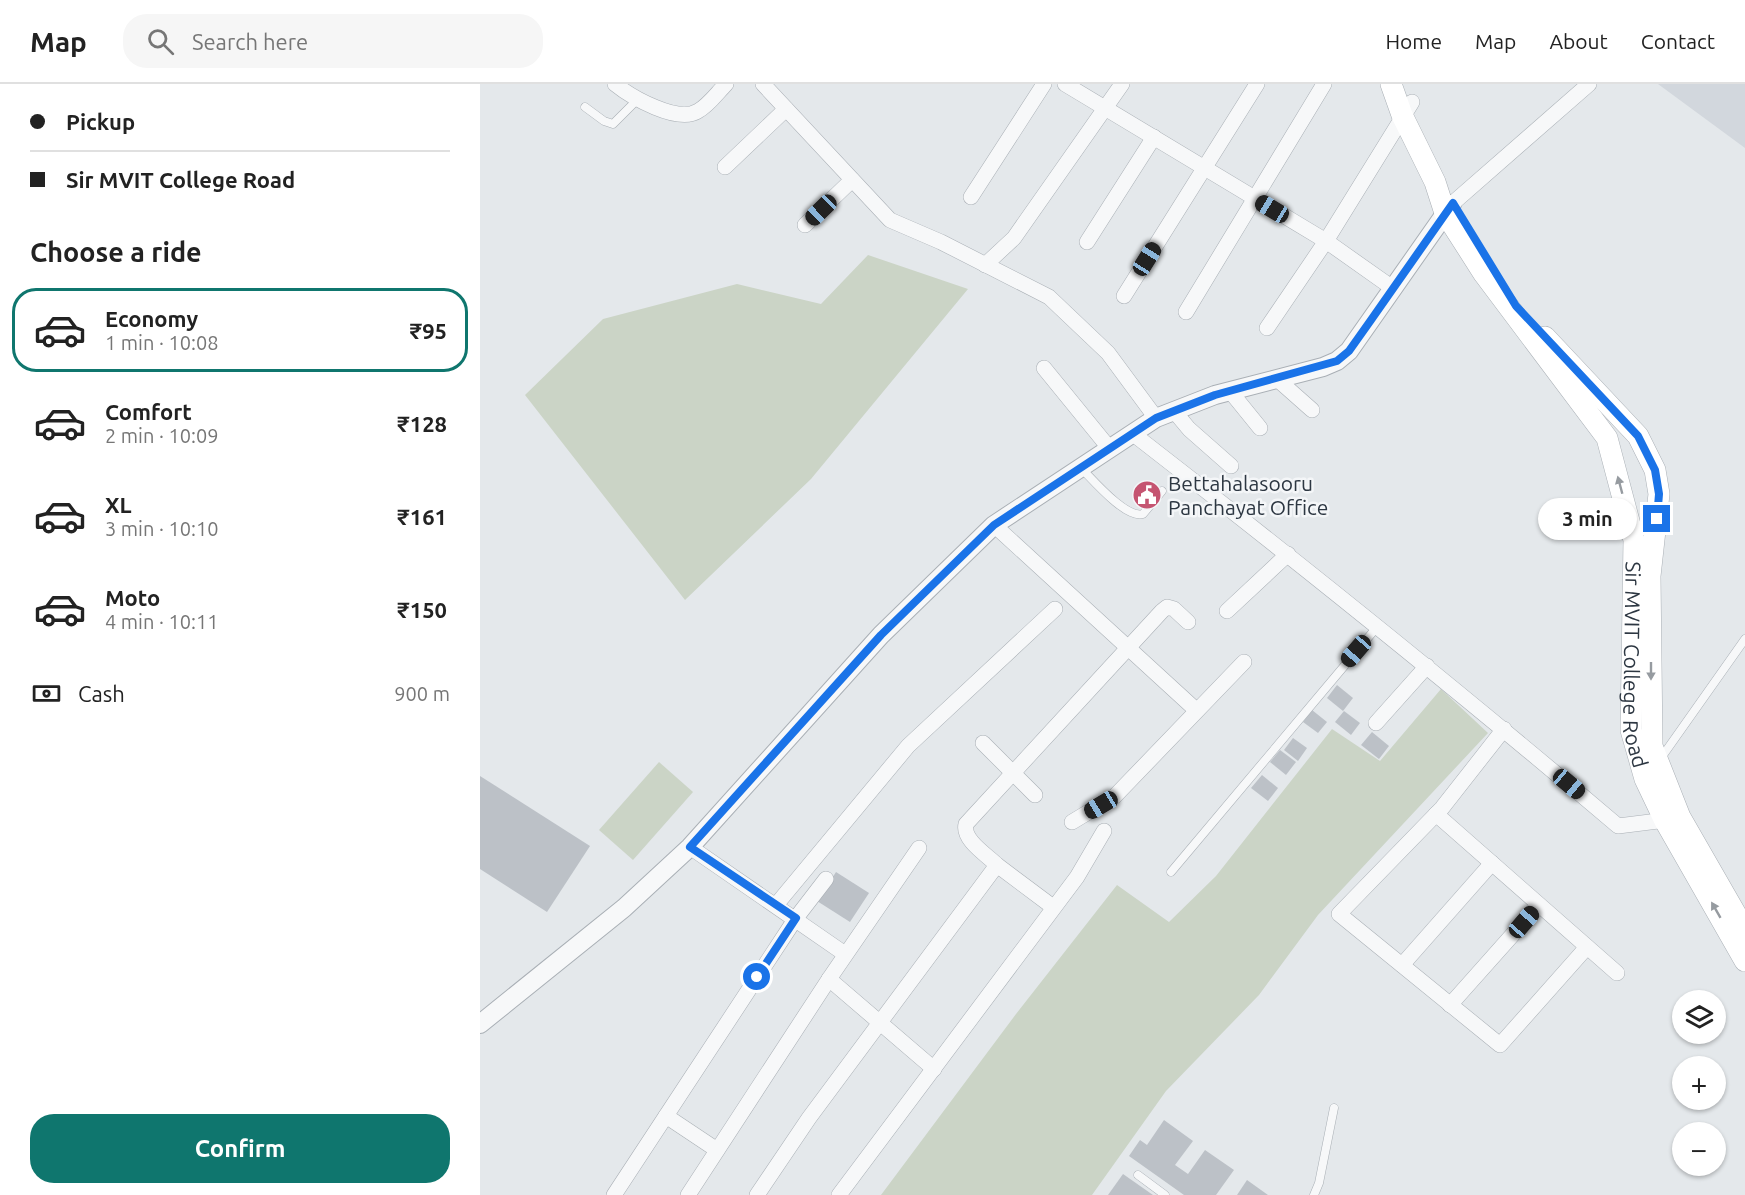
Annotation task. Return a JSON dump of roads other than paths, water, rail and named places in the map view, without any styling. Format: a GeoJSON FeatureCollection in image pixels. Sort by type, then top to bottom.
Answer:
{"type":"FeatureCollection","features":[{"type":"Feature","properties":{"kind":"main road","name":"Sir MVIT College Road"},"geometry":{"type":"LineString","coordinates":[[1391,84],[1406,101],[1449,208],[1484,274],[1607,438],[1634,540],[1630,730],[1645,779],[1745,930]]}},
{"type":"Feature","properties":{"kind":"main road","name":"Sir MVIT College Road"},"geometry":{"type":"LineString","coordinates":[[1449,208],[1516,306],[1630,425],[1651,458],[1659,494],[1650,576],[1652,746],[1672,819],[1745,961]]}},
{"type":"Feature","properties":{"kind":"street"},"geometry":{"type":"LineString","coordinates":[[615,84],[637,100],[689,115],[698,112],[726,84]]}},
{"type":"Feature","properties":{"kind":"street"},"geometry":{"type":"LineString","coordinates":[[763,84],[890,220],[1049,297],[1108,353],[1156,418]]}},
{"type":"Feature","properties":{"kind":"street"},"geometry":{"type":"LineString","coordinates":[[971,197],[1044,84]]}},
{"type":"Feature","properties":{"kind":"street"},"geometry":{"type":"LineString","coordinates":[[1065,84],[1326,241],[1394,289]]}},
{"type":"Feature","properties":{"kind":"street"},"geometry":{"type":"LineString","coordinates":[[985,265],[1014,238],[1122,84]]}},
{"type":"Feature","properties":{"kind":"street"},"geometry":{"type":"LineString","coordinates":[[1124,296],[1257,84]]}},
{"type":"Feature","properties":{"kind":"street"},"geometry":{"type":"LineString","coordinates":[[1186,312],[1324,84]]}},
{"type":"Feature","properties":{"kind":"street"},"geometry":{"type":"LineString","coordinates":[[480,1024],[624,908],[690,847],[881,635],[994,525],[1156,418],[1230,391],[1337,361],[1349,351],[1449,208],[1589,84]]}},
{"type":"Feature","properties":{"kind":"street"},"geometry":{"type":"LineString","coordinates":[[1267,328],[1326,241],[1406,101]]}},
{"type":"Feature","properties":{"kind":"street"},"geometry":{"type":"LineString","coordinates":[[725,167],[786,109]]}},
{"type":"Feature","properties":{"kind":"street"},"geometry":{"type":"LineString","coordinates":[[1087,242],[1154,137]]}},
{"type":"Feature","properties":{"kind":"street"},"geometry":{"type":"LineString","coordinates":[[805,225],[852,180]]}},
{"type":"Feature","properties":{"kind":"street"},"geometry":{"type":"LineString","coordinates":[[1044,368],[1110,449]]}},
{"type":"Feature","properties":{"kind":"street"},"geometry":{"type":"LineString","coordinates":[[1277,379],[1312,410]]}},
{"type":"Feature","properties":{"kind":"street"},"geometry":{"type":"LineString","coordinates":[[1230,391],[1260,428]]}},
{"type":"Feature","properties":{"kind":"street"},"geometry":{"type":"LineString","coordinates":[[1174,411],[1189,429],[1231,466]]}},
{"type":"Feature","properties":{"kind":"street"},"geometry":{"type":"LineString","coordinates":[[1132,433],[1427,666],[1618,826],[1672,819]]}},
{"type":"Feature","properties":{"kind":"street"},"geometry":{"type":"LineString","coordinates":[[994,525],[1196,711]]}},
{"type":"Feature","properties":{"kind":"street"},"geometry":{"type":"LineString","coordinates":[[1227,611],[1288,554]]}},
{"type":"Feature","properties":{"kind":"street"},"geometry":{"type":"LineString","coordinates":[[1053,907],[998,865],[968,837],[964,830],[966,824],[1167,607],[1174,609],[1188,622]]}},
{"type":"Feature","properties":{"kind":"street"},"geometry":{"type":"LineString","coordinates":[[776,905],[908,746],[1055,609]]}},
{"type":"Feature","properties":{"kind":"street"},"geometry":{"type":"LineString","coordinates":[[1072,822],[1115,796],[1244,663]]}},
{"type":"Feature","properties":{"kind":"street"},"geometry":{"type":"LineString","coordinates":[[1376,723],[1427,666]]}},
{"type":"Feature","properties":{"kind":"street"},"geometry":{"type":"LineString","coordinates":[[1504,729],[1436,814],[1339,914],[1500,1044],[1587,947]]}},
{"type":"Feature","properties":{"kind":"street"},"geometry":{"type":"LineString","coordinates":[[983,743],[1035,795]]}},
{"type":"Feature","properties":{"kind":"street"},"geometry":{"type":"LineString","coordinates":[[1436,814],[1617,973]]}},
{"type":"Feature","properties":{"kind":"street"},"geometry":{"type":"LineString","coordinates":[[840,1195],[1077,877],[1104,831]]}},
{"type":"Feature","properties":{"kind":"street"},"geometry":{"type":"LineString","coordinates":[[690,847],[845,954]]}},
{"type":"Feature","properties":{"kind":"street"},"geometry":{"type":"LineString","coordinates":[[688,1195],[845,954],[919,848]]}},
{"type":"Feature","properties":{"kind":"street"},"geometry":{"type":"LineString","coordinates":[[1402,965],[1492,863]]}},
{"type":"Feature","properties":{"kind":"street"},"geometry":{"type":"LineString","coordinates":[[757,1195],[879,1022],[998,865]]}},
{"type":"Feature","properties":{"kind":"street"},"geometry":{"type":"LineString","coordinates":[[614,1195],[796,918],[826,879]]}},
{"type":"Feature","properties":{"kind":"street"},"geometry":{"type":"LineString","coordinates":[[1450,1005],[1539,905]]}},
{"type":"Feature","properties":{"kind":"street"},"geometry":{"type":"LineString","coordinates":[[829,979],[934,1069]]}},
{"type":"Feature","properties":{"kind":"street"},"geometry":{"type":"LineString","coordinates":[[666,1116],[717,1150]]}},
{"type":"Feature","properties":{"kind":"lane"},"geometry":{"type":"LineString","coordinates":[[585,107],[604,121],[613,124],[637,100]]}},
{"type":"Feature","properties":{"kind":"lane"},"geometry":{"type":"LineString","coordinates":[[1081,468],[1121,507],[1134,514],[1143,514],[1162,491]]}},
{"type":"Feature","properties":{"kind":"lane"},"geometry":{"type":"LineString","coordinates":[[1171,872],[1377,627]]}},
{"type":"Feature","properties":{"kind":"lane"},"geometry":{"type":"LineString","coordinates":[[1657,765],[1745,639]]}},
{"type":"Feature","properties":{"kind":"lane"},"geometry":{"type":"LineString","coordinates":[[1314,1195],[1319,1183],[1334,1108]]}},
{"type":"Feature","properties":{"kind":"lane"},"geometry":{"type":"LineString","coordinates":[[1138,1175],[1166,1195]]}},
{"type":"Feature","properties":{"kind":"place","name":"Bettahalasooru Panchayat Office"},"geometry":{"type":"Point","coordinates":[1147,495]}}]}
